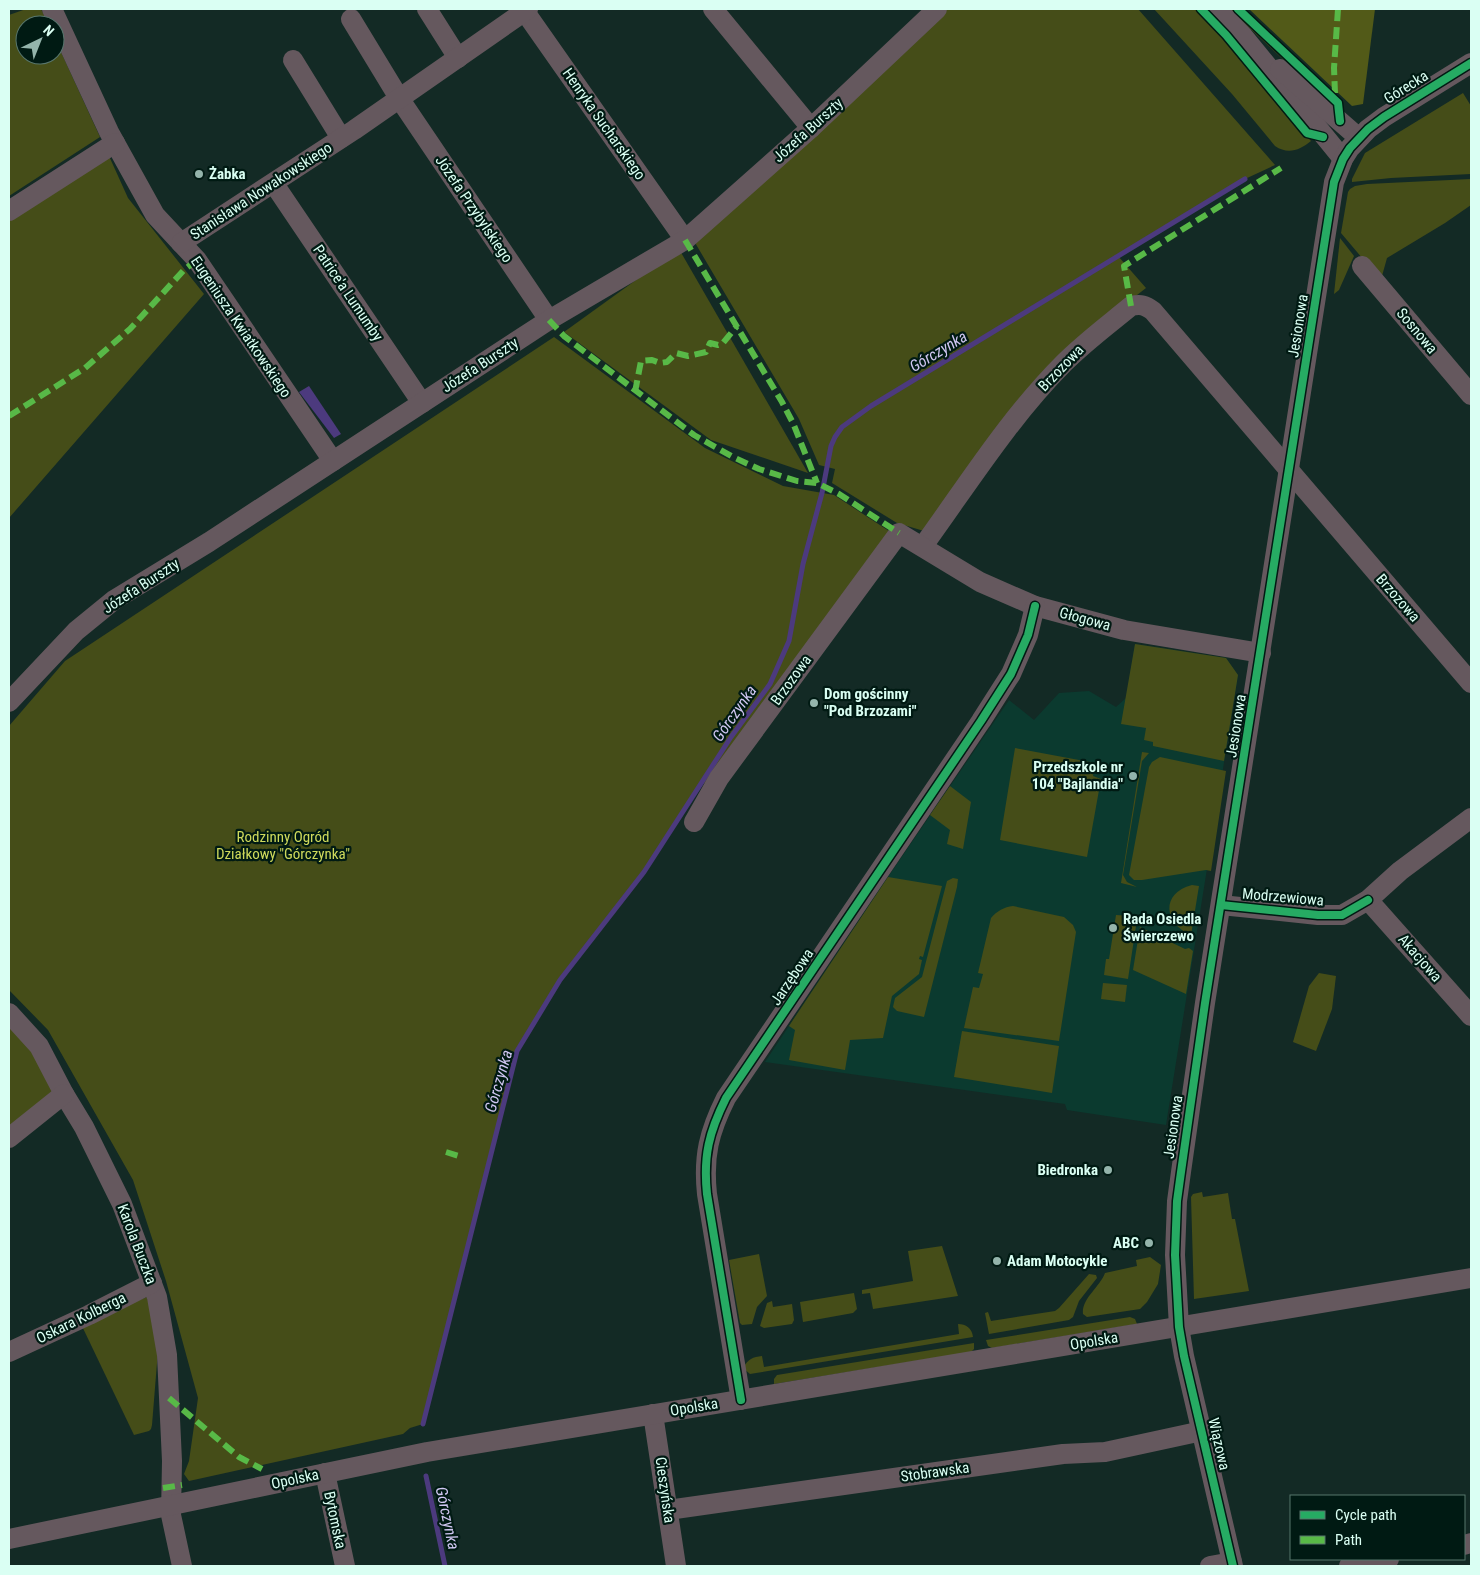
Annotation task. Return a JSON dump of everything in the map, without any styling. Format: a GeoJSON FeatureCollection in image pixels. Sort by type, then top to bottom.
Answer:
{"type":"FeatureCollection","features":[{"type":"Feature","properties":{"kind":"street","name":"Eugeniusza Kwiatkowskiego"},"geometry":{"type":"LineString","coordinates":[[52,9],[115,143],[155,215],[197,260],[333,460]]}},
{"type":"Feature","properties":{"kind":"street"},"geometry":{"type":"LineString","coordinates":[[427,9],[458,58]]}},
{"type":"Feature","properties":{"kind":"street"},"geometry":{"type":"LineString","coordinates":[[713,9],[812,128]]}},
{"type":"Feature","properties":{"kind":"street"},"geometry":{"type":"LineString","coordinates":[[1217,9],[1243,36],[1359,138]]}},
{"type":"Feature","properties":{"kind":"street","name":"Stanisława Nowakowskiego"},"geometry":{"type":"LineString","coordinates":[[181,243],[274,184],[525,10]]}},
{"type":"Feature","properties":{"kind":"street","name":"Henryka Sucharskiego"},"geometry":{"type":"LineString","coordinates":[[525,10],[685,240]]}},
{"type":"Feature","properties":{"kind":"street","name":"Józefa Burszty"},"geometry":{"type":"LineString","coordinates":[[9,702],[76,632],[114,600],[549,320],[685,240],[812,128],[934,10]]}},
{"type":"Feature","properties":{"kind":"street"},"geometry":{"type":"LineString","coordinates":[[351,19],[400,98]]}},
{"type":"Feature","properties":{"kind":"street"},"geometry":{"type":"LineString","coordinates":[[1243,36],[1343,159]]}},
{"type":"Feature","properties":{"kind":"street","name":"Stanisława Nowakowskiego"},"geometry":{"type":"LineString","coordinates":[[293,60],[341,138]]}},
{"type":"Feature","properties":{"kind":"street","name":"Górecka"},"geometry":{"type":"LineString","coordinates":[[1359,138],[1384,117],[1471,63]]}},
{"type":"Feature","properties":{"kind":"street","name":"Józefa Przybylskiego"},"geometry":{"type":"LineString","coordinates":[[400,98],[549,320]]}},
{"type":"Feature","properties":{"kind":"street","name":"Jesionowa"},"geometry":{"type":"LineString","coordinates":[[1179,1327],[1175,1255],[1177,1201],[1204,1010],[1334,182],[1343,159],[1359,138]]}},
{"type":"Feature","properties":{"kind":"street"},"geometry":{"type":"LineString","coordinates":[[9,211],[115,143]]}},
{"type":"Feature","properties":{"kind":"street","name":"Patrice'a Lumumby"},"geometry":{"type":"LineString","coordinates":[[274,184],[422,403]]}},
{"type":"Feature","properties":{"kind":"street","name":"Sosnowa"},"geometry":{"type":"LineString","coordinates":[[1362,266],[1471,395]]}},
{"type":"Feature","properties":{"kind":"street","name":"Brzozowa"},"geometry":{"type":"LineString","coordinates":[[694,822],[718,778],[899,533],[923,546],[1003,435],[1047,381],[1082,346],[1131,306],[1140,304],[1153,311],[1471,683]]}},
{"type":"Feature","properties":{"kind":"street","name":"Głogowa"},"geometry":{"type":"LineString","coordinates":[[923,546],[980,582],[1035,606],[1124,630],[1261,653]]}},
{"type":"Feature","properties":{"kind":"street","name":"Jarzębowa"},"geometry":{"type":"LineString","coordinates":[[741,1400],[707,1194],[705,1172],[709,1138],[715,1120],[726,1098],[1011,674],[1028,635],[1035,606]]}},
{"type":"Feature","properties":{"kind":"street","name":"Modrzewiowa"},"geometry":{"type":"LineString","coordinates":[[1221,904],[1318,915],[1342,915],[1368,900],[1400,871],[1471,818]]}},
{"type":"Feature","properties":{"kind":"street","name":"Akacjowa"},"geometry":{"type":"LineString","coordinates":[[1368,900],[1471,1016]]}},
{"type":"Feature","properties":{"kind":"street","name":"Karola Buczka"},"geometry":{"type":"LineString","coordinates":[[9,1013],[39,1046],[84,1128],[122,1204],[157,1297],[167,1356],[173,1524],[182,1566]]}},
{"type":"Feature","properties":{"kind":"street"},"geometry":{"type":"LineString","coordinates":[[9,1138],[64,1094]]}},
{"type":"Feature","properties":{"kind":"street","name":"Opolska"},"geometry":{"type":"LineString","coordinates":[[9,1539],[436,1450],[1471,1278]]}},
{"type":"Feature","properties":{"kind":"street","name":"Oskara Kolberga"},"geometry":{"type":"LineString","coordinates":[[9,1352],[152,1283]]}},
{"type":"Feature","properties":{"kind":"street","name":"Wiązowa"},"geometry":{"type":"LineString","coordinates":[[1179,1327],[1232,1564]]}},
{"type":"Feature","properties":{"kind":"street","name":"Cieszyńska"},"geometry":{"type":"LineString","coordinates":[[653,1414],[676,1566]]}},
{"type":"Feature","properties":{"kind":"street","name":"Stobrawska"},"geometry":{"type":"LineString","coordinates":[[668,1510],[1063,1454],[1105,1452],[1202,1431]]}},
{"type":"Feature","properties":{"kind":"street","name":"Bytomska"},"geometry":{"type":"LineString","coordinates":[[325,1473],[345,1566]]}},
{"type":"Feature","properties":{"kind":"street"},"geometry":{"type":"LineString","coordinates":[[1349,1566],[1383,1560]]}},
{"type":"Feature","properties":{"kind":"street"},"geometry":{"type":"LineString","coordinates":[[1210,1566],[1232,1564]]}},
{"type":"Feature","properties":{"kind":"shaded area"},"geometry":{"type":"Polygon","coordinates":[[[309,386],[341,434],[334,438],[299,392],[309,386]]]}},
{"type":"Feature","properties":{"kind":"shaded area"},"geometry":{"type":"Polygon","coordinates":[[[1135,644],[1226,658],[1238,675],[1166,1125],[1067,1110],[1065,1104],[765,1062],[1009,700],[1034,720],[1059,693],[1089,691],[1116,707],[1126,698],[1135,644]]]}},
{"type":"Feature","properties":{"kind":"green space"},"geometry":{"type":"Polygon","coordinates":[[[26,9],[41,9],[44,15],[15,15],[15,65],[65,65],[65,61],[100,137],[9,196],[9,15],[26,9]]]}},
{"type":"Feature","properties":{"kind":"green space"},"geometry":{"type":"Polygon","coordinates":[[[944,9],[1138,9],[1275,165],[1245,179],[1118,256],[1146,288],[1082,338],[924,531],[897,523],[832,483],[835,469],[819,465],[799,419],[694,241],[944,9]]]}},
{"type":"Feature","properties":{"kind":"green space"},"geometry":{"type":"Polygon","coordinates":[[[1154,9],[1197,9],[1230,44],[1311,141],[1303,147],[1289,151],[1275,146],[1232,94],[1154,9]]]}},
{"type":"Feature","properties":{"kind":"green space"},"geometry":{"type":"Polygon","coordinates":[[[1229,9],[1235,9],[1331,98],[1333,106],[1229,9]]]}},
{"type":"Feature","properties":{"kind":"green space"},"geometry":{"type":"Polygon","coordinates":[[[1249,9],[1375,9],[1363,104],[1352,106],[1249,9]]]}},
{"type":"Feature","properties":{"kind":"green space"},"geometry":{"type":"Polygon","coordinates":[[[1463,93],[1471,106],[1471,174],[1352,182],[1365,153],[1463,93]]]}},
{"type":"Feature","properties":{"kind":"green space"},"geometry":{"type":"Polygon","coordinates":[[[109,156],[128,198],[204,294],[9,518],[9,220],[109,156]]]}},
{"type":"Feature","properties":{"kind":"green space"},"geometry":{"type":"Polygon","coordinates":[[[1471,179],[1471,205],[1387,258],[1382,276],[1379,278],[1341,233],[1348,192],[1355,186],[1471,179]]]}},
{"type":"Feature","properties":{"kind":"green space"},"geometry":{"type":"Polygon","coordinates":[[[1340,238],[1354,256],[1339,290],[1334,294],[1340,238]]]}},
{"type":"Feature","properties":{"kind":"green space"},"geometry":{"type":"Polygon","coordinates":[[[679,249],[808,473],[711,440],[564,332],[679,249]]]}},
{"type":"Feature","properties":{"kind":"green space","name":"Rodzinny Ogród Działkowy \"Górczynka\""},"geometry":{"type":"Polygon","coordinates":[[[554,337],[705,448],[783,486],[834,495],[889,531],[716,772],[695,792],[644,872],[560,980],[517,1051],[423,1424],[410,1428],[403,1434],[189,1481],[184,1474],[189,1461],[198,1398],[166,1281],[133,1180],[48,1030],[9,990],[9,726],[65,661],[554,337]]]}},
{"type":"Feature","properties":{"kind":"green space"},"geometry":{"type":"Polygon","coordinates":[[[1135,644],[1226,658],[1238,675],[1224,761],[1153,746],[1153,742],[1144,740],[1146,728],[1121,724],[1135,644]]]}},
{"type":"Feature","properties":{"kind":"green space"},"geometry":{"type":"Polygon","coordinates":[[[1015,748],[1095,763],[1093,776],[1101,779],[1087,857],[1000,840],[1015,748]]]}},
{"type":"Feature","properties":{"kind":"green space"},"geometry":{"type":"Polygon","coordinates":[[[1142,752],[1149,753],[1142,761],[1123,875],[1127,882],[1137,887],[1121,883],[1142,752]]]}},
{"type":"Feature","properties":{"kind":"green space"},"geometry":{"type":"Polygon","coordinates":[[[1160,757],[1226,771],[1211,871],[1206,870],[1134,880],[1129,875],[1149,767],[1152,762],[1160,757]]]}},
{"type":"Feature","properties":{"kind":"green space"},"geometry":{"type":"Polygon","coordinates":[[[950,786],[971,802],[963,849],[947,844],[950,830],[930,815],[950,786]]]}},
{"type":"Feature","properties":{"kind":"green space"},"geometry":{"type":"Polygon","coordinates":[[[888,877],[942,886],[923,957],[920,956],[919,959],[922,960],[919,974],[892,996],[883,1038],[850,1040],[845,1070],[789,1060],[795,1030],[789,1026],[888,877]]]}},
{"type":"Feature","properties":{"kind":"green space"},"geometry":{"type":"Polygon","coordinates":[[[953,878],[958,879],[957,887],[924,1017],[897,1011],[893,1007],[895,998],[922,977],[947,881],[953,878]]]}},
{"type":"Feature","properties":{"kind":"green space"},"geometry":{"type":"Polygon","coordinates":[[[1192,885],[1199,886],[1191,935],[1175,924],[1169,909],[1175,895],[1182,889],[1192,885]]]}},
{"type":"Feature","properties":{"kind":"green space"},"geometry":{"type":"Polygon","coordinates":[[[1013,906],[1064,917],[1073,925],[1076,932],[1059,1041],[964,1028],[973,987],[979,988],[983,974],[978,973],[991,918],[1001,910],[1013,906]]]}},
{"type":"Feature","properties":{"kind":"green space"},"geometry":{"type":"Polygon","coordinates":[[[1116,915],[1132,916],[1136,926],[1128,979],[1104,975],[1106,959],[1109,959],[1116,915]]]}},
{"type":"Feature","properties":{"kind":"green space"},"geometry":{"type":"Polygon","coordinates":[[[1140,927],[1193,951],[1186,994],[1133,970],[1140,927]]]}},
{"type":"Feature","properties":{"kind":"green space"},"geometry":{"type":"Polygon","coordinates":[[[1319,973],[1336,976],[1332,1009],[1316,1051],[1293,1042],[1309,986],[1319,973]]]}},
{"type":"Feature","properties":{"kind":"green space"},"geometry":{"type":"Polygon","coordinates":[[[1103,983],[1127,985],[1125,1002],[1101,999],[1103,983]]]}},
{"type":"Feature","properties":{"kind":"green space"},"geometry":{"type":"Polygon","coordinates":[[[9,1024],[30,1045],[60,1107],[9,1146],[9,1024]]]}},
{"type":"Feature","properties":{"kind":"green space"},"geometry":{"type":"Polygon","coordinates":[[[962,1031],[1059,1046],[1052,1093],[954,1077],[962,1031]]]}},
{"type":"Feature","properties":{"kind":"green space"},"geometry":{"type":"Polygon","coordinates":[[[1202,1192],[1203,1197],[1228,1193],[1232,1219],[1235,1219],[1249,1291],[1194,1299],[1191,1197],[1193,1194],[1202,1192]]]}},
{"type":"Feature","properties":{"kind":"green space"},"geometry":{"type":"Polygon","coordinates":[[[942,1246],[958,1296],[873,1309],[870,1293],[862,1294],[862,1290],[913,1281],[908,1251],[942,1246]]]}},
{"type":"Feature","properties":{"kind":"green space"},"geometry":{"type":"Polygon","coordinates":[[[759,1254],[767,1296],[757,1307],[752,1324],[742,1325],[740,1323],[729,1260],[759,1254]]]}},
{"type":"Feature","properties":{"kind":"green space"},"geometry":{"type":"Polygon","coordinates":[[[1150,1257],[1161,1265],[1158,1284],[1147,1302],[1140,1309],[1087,1317],[1083,1314],[1085,1303],[1105,1273],[1137,1266],[1136,1260],[1150,1257]]]}},
{"type":"Feature","properties":{"kind":"green space"},"geometry":{"type":"Polygon","coordinates":[[[1089,1274],[1096,1275],[1097,1278],[1079,1301],[1073,1317],[1069,1320],[989,1334],[985,1313],[988,1312],[991,1321],[1055,1311],[1089,1274]]]}},
{"type":"Feature","properties":{"kind":"green space"},"geometry":{"type":"Polygon","coordinates":[[[854,1293],[857,1309],[853,1313],[803,1322],[800,1302],[854,1293]]]}},
{"type":"Feature","properties":{"kind":"green space"},"geometry":{"type":"Polygon","coordinates":[[[147,1297],[159,1338],[152,1425],[149,1431],[134,1435],[81,1324],[147,1297]]]}},
{"type":"Feature","properties":{"kind":"green space"},"geometry":{"type":"Polygon","coordinates":[[[772,1301],[773,1307],[792,1304],[794,1320],[792,1324],[764,1328],[760,1326],[767,1303],[772,1301]]]}},
{"type":"Feature","properties":{"kind":"green space"},"geometry":{"type":"Polygon","coordinates":[[[1130,1317],[1135,1319],[1137,1324],[992,1348],[988,1346],[986,1340],[1130,1317]]]}},
{"type":"Feature","properties":{"kind":"green space"},"geometry":{"type":"Polygon","coordinates":[[[958,1324],[968,1327],[973,1337],[750,1374],[743,1368],[753,1358],[759,1356],[762,1356],[764,1367],[959,1334],[958,1324]]]}},
{"type":"Feature","properties":{"kind":"green space"},"geometry":{"type":"Polygon","coordinates":[[[974,1343],[974,1349],[971,1352],[774,1384],[774,1379],[777,1375],[974,1343]]]}},
{"type":"Feature","properties":{"kind":"waterway","name":"Górczynka"},"geometry":{"type":"LineString","coordinates":[[423,1424],[517,1051],[560,980],[644,872],[731,737],[770,684],[789,641],[803,564],[822,493],[831,446],[835,437],[842,427],[871,406],[1245,179]]}},
{"type":"Feature","properties":{"kind":"waterway","name":"Górczynka"},"geometry":{"type":"LineString","coordinates":[[426,1476],[445,1566]]}},
{"type":"Feature","properties":{"kind":"marked path"},"geometry":{"type":"LineString","coordinates":[[1335,93],[1334,68],[1338,9]]}},
{"type":"Feature","properties":{"kind":"marked path"},"geometry":{"type":"LineString","coordinates":[[1131,306],[1124,266],[1281,168]]}},
{"type":"Feature","properties":{"kind":"marked path"},"geometry":{"type":"LineString","coordinates":[[685,240],[782,402],[793,423],[817,483]]}},
{"type":"Feature","properties":{"kind":"marked path"},"geometry":{"type":"LineString","coordinates":[[9,416],[85,368],[130,329],[184,270],[197,260]]}},
{"type":"Feature","properties":{"kind":"marked path"},"geometry":{"type":"LineString","coordinates":[[549,320],[564,336],[694,435],[759,469],[797,481],[817,483],[839,494],[899,533]]}},
{"type":"Feature","properties":{"kind":"marked path"},"geometry":{"type":"LineString","coordinates":[[635,392],[641,361],[652,360],[660,363],[667,362],[676,353],[688,356],[706,352],[710,343],[718,345],[723,343],[737,326]]}},
{"type":"Feature","properties":{"kind":"marked path"},"geometry":{"type":"LineString","coordinates":[[446,1152],[459,1156]]}},
{"type":"Feature","properties":{"kind":"marked path"},"geometry":{"type":"LineString","coordinates":[[169,1398],[239,1457],[262,1469]]}},
{"type":"Feature","properties":{"kind":"marked path"},"geometry":{"type":"LineString","coordinates":[[163,1488],[182,1485]]}},
{"type":"Feature","properties":{"kind":"cycle path"},"geometry":{"type":"LineString","coordinates":[[1201,9],[1226,35],[1307,133],[1323,137]]}},
{"type":"Feature","properties":{"kind":"cycle path"},"geometry":{"type":"LineString","coordinates":[[1238,9],[1338,103],[1340,121]]}},
{"type":"Feature","properties":{"kind":"cycle path"},"geometry":{"type":"LineString","coordinates":[[1233,1566],[1184,1356],[1179,1327],[1175,1255],[1177,1201],[1205,1003],[1334,182],[1343,159],[1350,148],[1368,129],[1471,63]]}},
{"type":"Feature","properties":{"kind":"cycle path"},"geometry":{"type":"LineString","coordinates":[[741,1400],[707,1194],[707,1156],[715,1122],[726,1098],[1011,674],[1028,635],[1035,606]]}},
{"type":"Feature","properties":{"kind":"cycle path"},"geometry":{"type":"LineString","coordinates":[[1221,905],[1318,915],[1342,915],[1368,900]]}},
{"type":"Feature","properties":{"kind":"place","name":"Żabka"},"geometry":{"type":"Point","coordinates":[199,174]}},
{"type":"Feature","properties":{"kind":"place","name":"Dom gościnny \"Pod Brzozami\""},"geometry":{"type":"Point","coordinates":[814,703]}},
{"type":"Feature","properties":{"kind":"place","name":"Przedszkole nr 104 \"Bajlandia\""},"geometry":{"type":"Point","coordinates":[1133,776]}},
{"type":"Feature","properties":{"kind":"place","name":"Rada Osiedla Świerczewo"},"geometry":{"type":"Point","coordinates":[1113,928]}},
{"type":"Feature","properties":{"kind":"place","name":"Biedronka"},"geometry":{"type":"Point","coordinates":[1108,1170]}},
{"type":"Feature","properties":{"kind":"place","name":"ABC"},"geometry":{"type":"Point","coordinates":[1149,1243]}},
{"type":"Feature","properties":{"kind":"place","name":"Adam Motocykle"},"geometry":{"type":"Point","coordinates":[997,1261]}}]}
